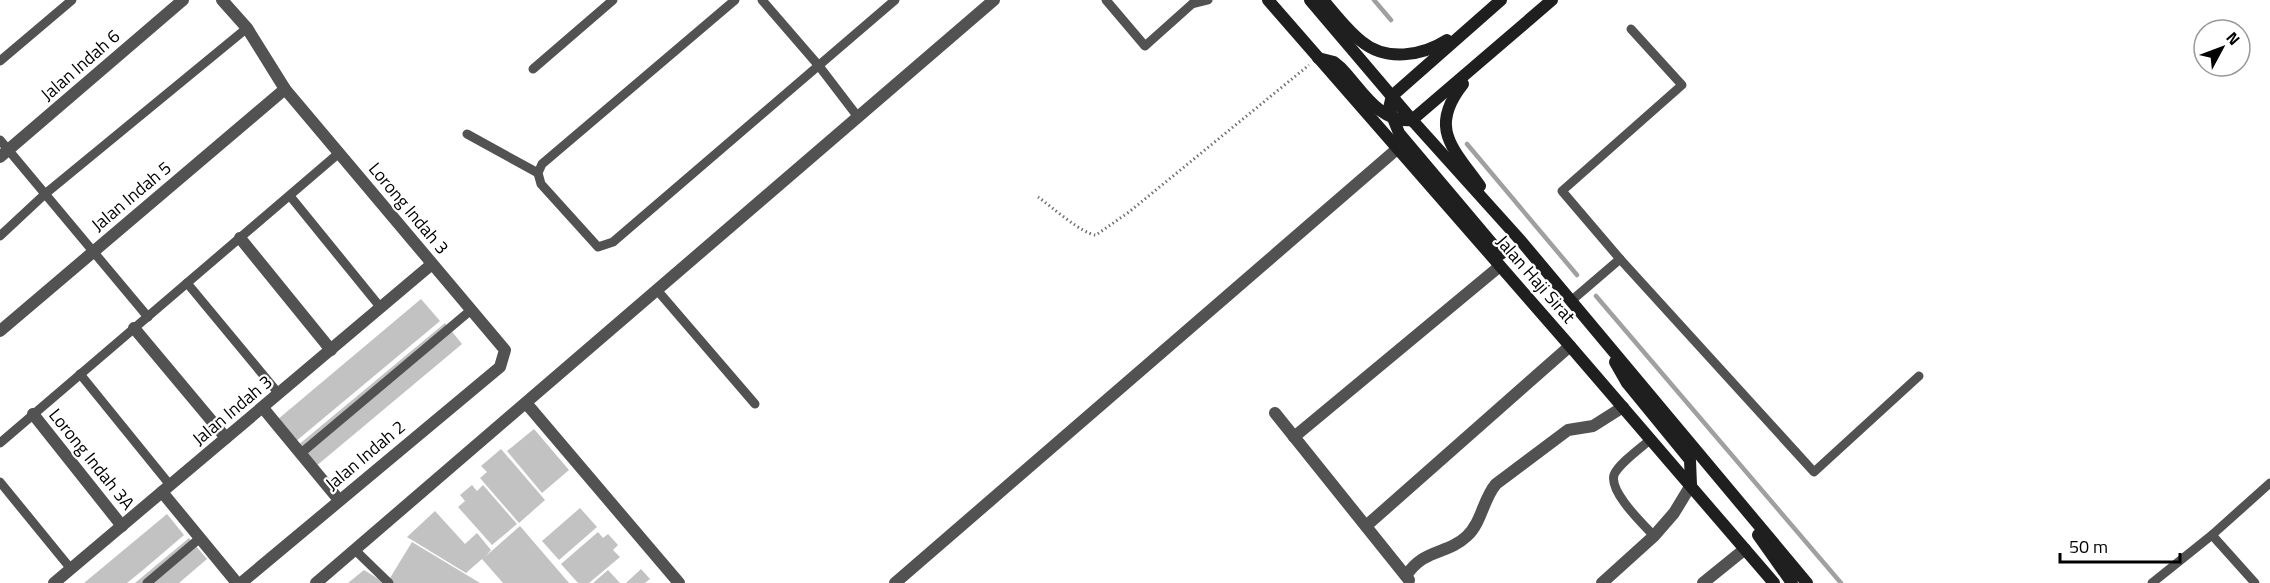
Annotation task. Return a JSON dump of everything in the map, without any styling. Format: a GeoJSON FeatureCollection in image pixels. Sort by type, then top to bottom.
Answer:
{"type":"FeatureCollection","features":[{"type":"Feature","properties":{"kind":"main road","name":"Jalan Haji Sirat"},"geometry":{"type":"LineString","coordinates":[[1268,0],[1774,583]]}},
{"type":"Feature","properties":{"kind":"main road","name":"Jalan Haji Sirat"},"geometry":{"type":"LineString","coordinates":[[1310,0],[1412,120],[1521,241],[1807,583]]}},
{"type":"Feature","properties":{"kind":"main road"},"geometry":{"type":"LineString","coordinates":[[1323,0],[1362,42],[1384,53],[1405,56],[1434,49],[1475,23]]}},
{"type":"Feature","properties":{"kind":"main road"},"geometry":{"type":"LineString","coordinates":[[1501,0],[1392,96],[1389,108],[1399,133],[1529,288],[1570,346]]}},
{"type":"Feature","properties":{"kind":"main road"},"geometry":{"type":"LineString","coordinates":[[1318,58],[1334,62],[1340,67],[1378,109],[1399,121],[1412,120],[1552,0]]}},
{"type":"Feature","properties":{"kind":"main road"},"geometry":{"type":"LineString","coordinates":[[1485,58],[1453,97],[1445,121],[1446,137],[1521,241]]}},
{"type":"Feature","properties":{"kind":"main road"},"geometry":{"type":"LineString","coordinates":[[1600,334],[1627,383],[1690,460],[1691,485]]}},
{"type":"Feature","properties":{"kind":"main road"},"geometry":{"type":"LineString","coordinates":[[1733,496],[1792,583]]}},
{"type":"Feature","properties":{"kind":"street","name":"Jalan Indah 6"},"geometry":{"type":"LineString","coordinates":[[3,149],[183,0]]}},
{"type":"Feature","properties":{"kind":"street","name":"Lorong Indah 3"},"geometry":{"type":"LineString","coordinates":[[222,0],[247,28],[285,89],[505,351]]}},
{"type":"Feature","properties":{"kind":"street"},"geometry":{"type":"LineString","coordinates":[[316,583],[994,0]]}},
{"type":"Feature","properties":{"kind":"street","name":"Jalan Indah 5"},"geometry":{"type":"LineString","coordinates":[[0,331],[285,89]]}},
{"type":"Feature","properties":{"kind":"street"},"geometry":{"type":"LineString","coordinates":[[895,583],[1397,149]]}},
{"type":"Feature","properties":{"kind":"street"},"geometry":{"type":"LineString","coordinates":[[240,238],[331,350]]}},
{"type":"Feature","properties":{"kind":"street","name":"Jalan Indah 3"},"geometry":{"type":"LineString","coordinates":[[54,583],[432,264]]}},
{"type":"Feature","properties":{"kind":"street"},"geometry":{"type":"LineString","coordinates":[[1294,437],[1500,266]]}},
{"type":"Feature","properties":{"kind":"street"},"geometry":{"type":"LineString","coordinates":[[134,328],[226,438]]}},
{"type":"Feature","properties":{"kind":"street"},"geometry":{"type":"LineString","coordinates":[[1366,526],[1570,346]]}},
{"type":"Feature","properties":{"kind":"street","name":"Jalan Indah 2"},"geometry":{"type":"LineString","coordinates":[[239,583],[500,367],[505,351]]}},
{"type":"Feature","properties":{"kind":"street"},"geometry":{"type":"LineString","coordinates":[[526,403],[679,583]]}},
{"type":"Feature","properties":{"kind":"street"},"geometry":{"type":"LineString","coordinates":[[1409,580],[1413,566],[1422,558],[1465,539],[1474,529],[1489,492],[1496,484],[1568,430],[1593,426],[1623,407]]}},
{"type":"Feature","properties":{"kind":"street"},"geometry":{"type":"LineString","coordinates":[[262,408],[339,500]]}},
{"type":"Feature","properties":{"kind":"street"},"geometry":{"type":"LineString","coordinates":[[1275,413],[1409,580]]}},
{"type":"Feature","properties":{"kind":"street","name":"Lorong Indah 3A"},"geometry":{"type":"LineString","coordinates":[[33,414],[122,526]]}},
{"type":"Feature","properties":{"kind":"street"},"geometry":{"type":"LineString","coordinates":[[1602,583],[1654,536],[1674,513],[1691,485]]}},
{"type":"Feature","properties":{"kind":"street"},"geometry":{"type":"LineString","coordinates":[[166,489],[200,538],[239,583]]}},
{"type":"Feature","properties":{"kind":"street"},"geometry":{"type":"LineString","coordinates":[[1703,583],[1745,549]]}},
{"type":"Feature","properties":{"kind":"lane"},"geometry":{"type":"LineString","coordinates":[[0,61],[72,0]]}},
{"type":"Feature","properties":{"kind":"lane"},"geometry":{"type":"LineString","coordinates":[[533,69],[613,0]]}},
{"type":"Feature","properties":{"kind":"lane"},"geometry":{"type":"LineString","coordinates":[[735,0],[542,164],[538,173],[541,184],[598,247],[613,242],[895,0]]}},
{"type":"Feature","properties":{"kind":"lane"},"geometry":{"type":"LineString","coordinates":[[762,0],[819,66],[858,117]]}},
{"type":"Feature","properties":{"kind":"lane"},"geometry":{"type":"LineString","coordinates":[[1106,0],[1145,46],[1190,2],[1208,0]]}},
{"type":"Feature","properties":{"kind":"lane"},"geometry":{"type":"LineString","coordinates":[[0,236],[45,194],[247,28]]}},
{"type":"Feature","properties":{"kind":"lane"},"geometry":{"type":"LineString","coordinates":[[1631,29],[1682,85],[1562,190],[1620,259],[1814,472],[1919,376]]}},
{"type":"Feature","properties":{"kind":"lane"},"geometry":{"type":"LineString","coordinates":[[467,134],[538,173]]}},
{"type":"Feature","properties":{"kind":"lane"},"geometry":{"type":"LineString","coordinates":[[3,149],[45,194],[148,317]]}},
{"type":"Feature","properties":{"kind":"lane"},"geometry":{"type":"LineString","coordinates":[[0,443],[339,153]]}},
{"type":"Feature","properties":{"kind":"lane"},"geometry":{"type":"LineString","coordinates":[[290,196],[381,308]]}},
{"type":"Feature","properties":{"kind":"lane"},"geometry":{"type":"LineString","coordinates":[[1571,301],[1620,259]]}},
{"type":"Feature","properties":{"kind":"lane"},"geometry":{"type":"LineString","coordinates":[[187,283],[279,393]]}},
{"type":"Feature","properties":{"kind":"lane"},"geometry":{"type":"LineString","coordinates":[[657,290],[755,404]]}},
{"type":"Feature","properties":{"kind":"lane"},"geometry":{"type":"LineString","coordinates":[[300,454],[471,310]]}},
{"type":"Feature","properties":{"kind":"lane"},"geometry":{"type":"LineString","coordinates":[[80,374],[166,489]]}},
{"type":"Feature","properties":{"kind":"lane"},"geometry":{"type":"LineString","coordinates":[[1651,439],[1619,468],[1614,480],[1620,495],[1654,536]]}},
{"type":"Feature","properties":{"kind":"lane"},"geometry":{"type":"LineString","coordinates":[[0,482],[71,569]]}},
{"type":"Feature","properties":{"kind":"lane"},"geometry":{"type":"LineString","coordinates":[[2152,583],[2212,536],[2270,483]]}},
{"type":"Feature","properties":{"kind":"lane"},"geometry":{"type":"LineString","coordinates":[[2212,536],[2255,583]]}},
{"type":"Feature","properties":{"kind":"lane"},"geometry":{"type":"LineString","coordinates":[[147,583],[200,538]]}},
{"type":"Feature","properties":{"kind":"lane"},"geometry":{"type":"LineString","coordinates":[[355,550],[389,583]]}},
{"type":"Feature","properties":{"kind":"path"},"geometry":{"type":"LineString","coordinates":[[1038,197],[1082,231],[1096,236],[1129,212],[1318,58]]}},
{"type":"Feature","properties":{"kind":"building"},"geometry":{"type":"Polygon","coordinates":[[[421,299],[440,321],[295,442],[277,420],[421,299]]]}},
{"type":"Feature","properties":{"kind":"building"},"geometry":{"type":"Polygon","coordinates":[[[445,323],[462,344],[315,467],[297,446],[445,323]]]}},
{"type":"Feature","properties":{"kind":"building"},"geometry":{"type":"Polygon","coordinates":[[[534,429],[569,470],[542,493],[507,451],[534,429]]]}},
{"type":"Feature","properties":{"kind":"building"},"geometry":{"type":"Polygon","coordinates":[[[501,449],[545,500],[519,523],[480,478],[487,472],[481,466],[501,449]]]}},
{"type":"Feature","properties":{"kind":"building"},"geometry":{"type":"Polygon","coordinates":[[[472,485],[477,491],[483,485],[517,524],[492,545],[458,507],[465,501],[460,495],[472,485]]]}},
{"type":"Feature","properties":{"kind":"building"},"geometry":{"type":"Polygon","coordinates":[[[580,508],[597,527],[559,560],[542,541],[580,508]]]}},
{"type":"Feature","properties":{"kind":"building"},"geometry":{"type":"Polygon","coordinates":[[[435,511],[465,544],[477,533],[491,550],[486,556],[520,526],[569,583],[503,583],[482,559],[466,573],[407,537],[435,511]]]}},
{"type":"Feature","properties":{"kind":"building"},"geometry":{"type":"Polygon","coordinates":[[[167,514],[184,535],[143,570],[127,583],[84,583],[167,514]]]}},
{"type":"Feature","properties":{"kind":"building"},"geometry":{"type":"Polygon","coordinates":[[[598,532],[603,538],[608,534],[618,545],[613,550],[620,557],[589,583],[578,583],[561,564],[598,532]]]}},
{"type":"Feature","properties":{"kind":"building"},"geometry":{"type":"Polygon","coordinates":[[[189,538],[207,559],[179,583],[135,583],[189,538]]]}},
{"type":"Feature","properties":{"kind":"building"},"geometry":{"type":"Polygon","coordinates":[[[412,542],[480,583],[387,583],[412,542]]]}},
{"type":"Feature","properties":{"kind":"building"},"geometry":{"type":"Polygon","coordinates":[[[641,569],[650,579],[645,583],[626,583],[641,569]]]}},
{"type":"Feature","properties":{"kind":"building"},"geometry":{"type":"Polygon","coordinates":[[[364,570],[385,583],[348,583],[364,570]]]}},
{"type":"Feature","properties":{"kind":"building"},"geometry":{"type":"Polygon","coordinates":[[[608,570],[620,583],[593,583],[608,570]]]}},
{"type":"Feature","properties":{"kind":"waterway"},"geometry":{"type":"LineString","coordinates":[[1374,0],[1391,20]]}},
{"type":"Feature","properties":{"kind":"waterway"},"geometry":{"type":"LineString","coordinates":[[1467,144],[1577,275]]}},
{"type":"Feature","properties":{"kind":"waterway"},"geometry":{"type":"LineString","coordinates":[[1596,296],[1841,583]]}}]}
